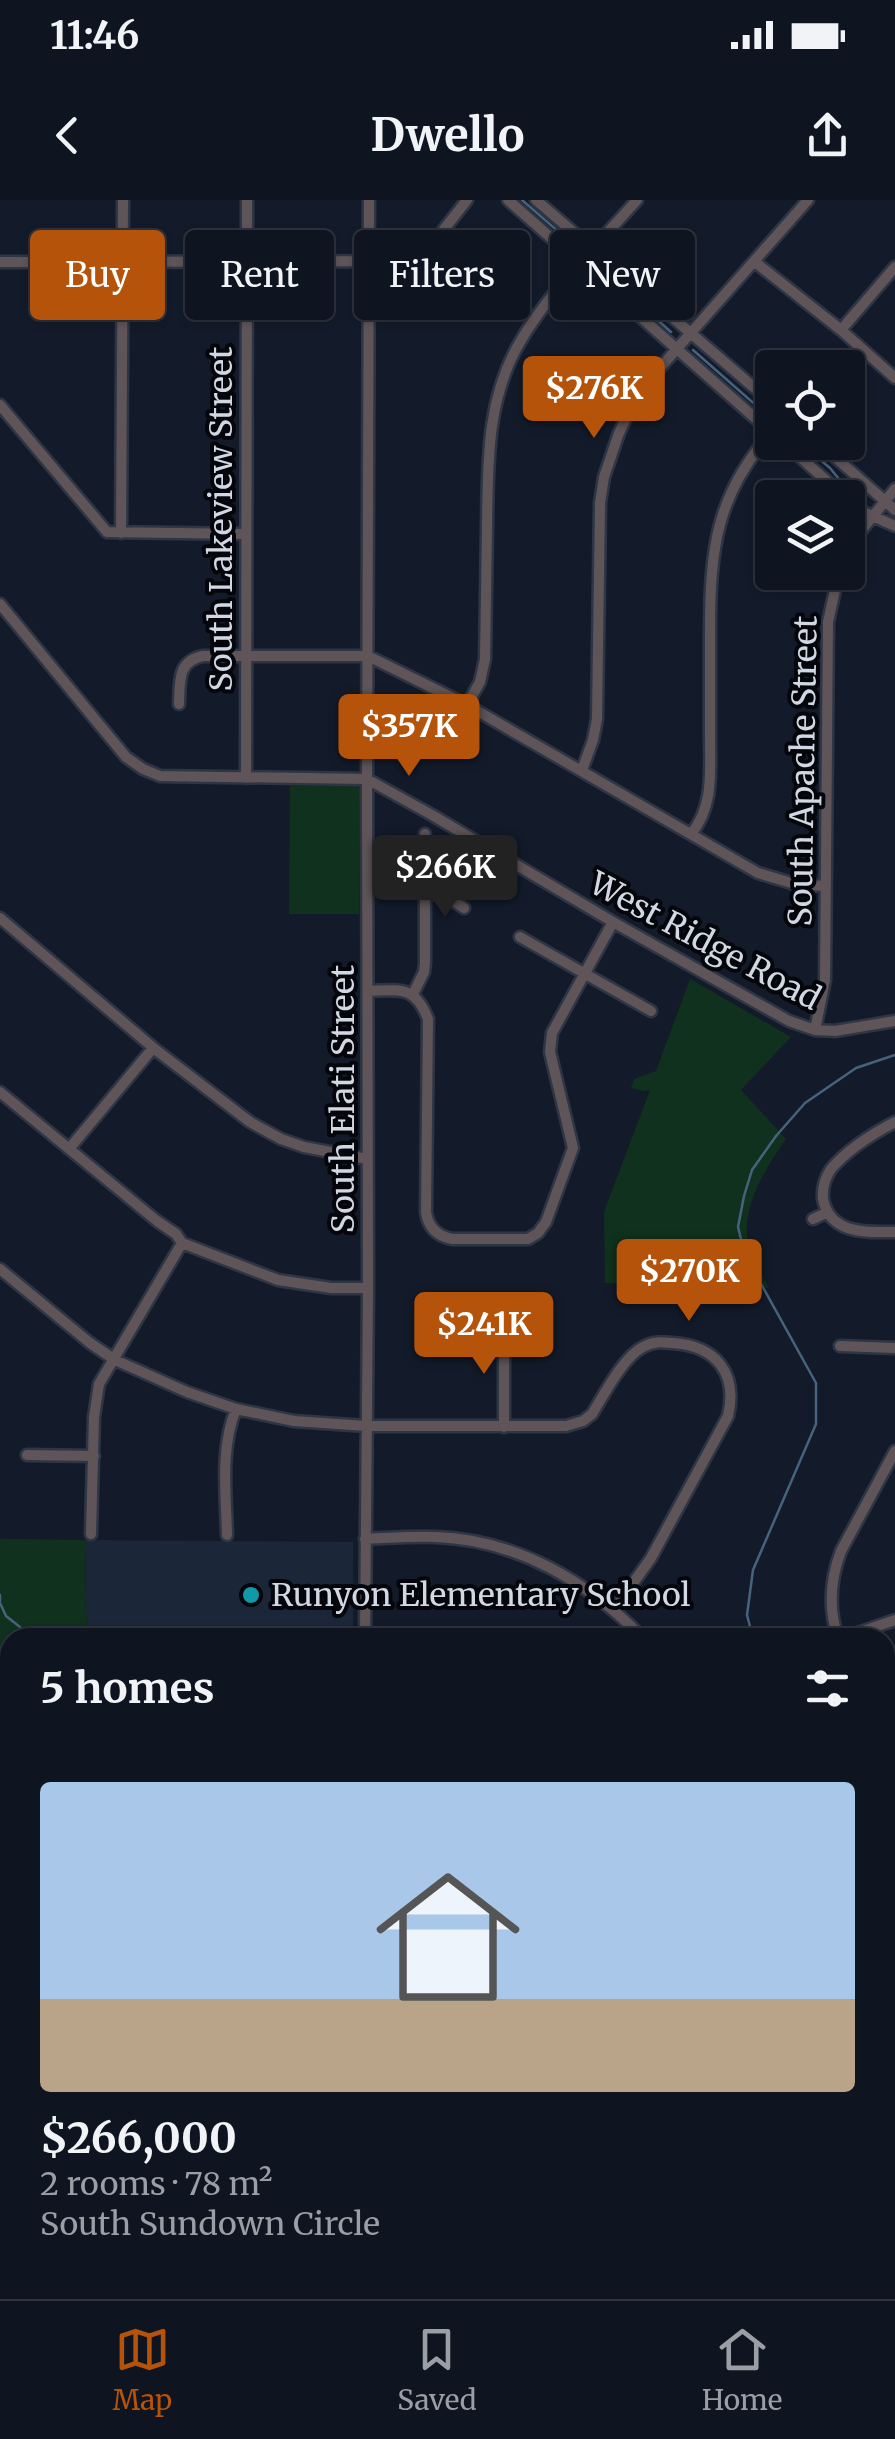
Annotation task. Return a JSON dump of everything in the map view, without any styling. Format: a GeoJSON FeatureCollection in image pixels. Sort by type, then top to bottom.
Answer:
{"type":"FeatureCollection","features":[{"type":"Feature","properties":{"kind":"street"},"geometry":{"type":"LineString","coordinates":[[122,200],[122,230]]}},
{"type":"Feature","properties":{"kind":"street","name":"South Lakeview Street"},"geometry":{"type":"LineString","coordinates":[[247,200],[247,230]]}},
{"type":"Feature","properties":{"kind":"street","name":"South Elati Street"},"geometry":{"type":"LineString","coordinates":[[369,200],[369,230]]}},
{"type":"Feature","properties":{"kind":"street"},"geometry":{"type":"LineString","coordinates":[[443,230],[467,200]]}},
{"type":"Feature","properties":{"kind":"street"},"geometry":{"type":"LineString","coordinates":[[508,200],[550,237]]}},
{"type":"Feature","properties":{"kind":"street"},"geometry":{"type":"LineString","coordinates":[[536,200],[571,230]]}},
{"type":"Feature","properties":{"kind":"street"},"geometry":{"type":"LineString","coordinates":[[611,230],[637,200]]}},
{"type":"Feature","properties":{"kind":"street"},"geometry":{"type":"LineString","coordinates":[[582,770],[596,719],[598,520],[611,453],[628,414],[652,377],[808,200]]}},
{"type":"Feature","properties":{"kind":"street"},"geometry":{"type":"LineString","coordinates":[[0,262],[30,262]]}},
{"type":"Feature","properties":{"kind":"street"},"geometry":{"type":"LineString","coordinates":[[755,262],[842,330],[895,378]]}},
{"type":"Feature","properties":{"kind":"street"},"geometry":{"type":"LineString","coordinates":[[842,330],[895,267]]}},
{"type":"Feature","properties":{"kind":"street"},"geometry":{"type":"LineString","coordinates":[[468,704],[480,682],[486,658],[488,452],[496,400],[507,368],[529,328],[550,302]]}},
{"type":"Feature","properties":{"kind":"street"},"geometry":{"type":"LineString","coordinates":[[121,533],[122,320]]}},
{"type":"Feature","properties":{"kind":"street","name":"South Lakeview Street"},"geometry":{"type":"LineString","coordinates":[[246,778],[247,320]]}},
{"type":"Feature","properties":{"kind":"street","name":"South Elati Street"},"geometry":{"type":"LineString","coordinates":[[365,1628],[368,320]]}},
{"type":"Feature","properties":{"kind":"street"},"geometry":{"type":"LineString","coordinates":[[643,320],[755,417]]}},
{"type":"Feature","properties":{"kind":"street"},"geometry":{"type":"LineString","coordinates":[[676,320],[755,388]]}},
{"type":"Feature","properties":{"kind":"street"},"geometry":{"type":"LineString","coordinates":[[0,405],[102,528],[111,533],[246,534]]}},
{"type":"Feature","properties":{"kind":"street"},"geometry":{"type":"LineString","coordinates":[[691,834],[704,812],[710,776],[710,578],[717,532],[740,475],[755,455]]}},
{"type":"Feature","properties":{"kind":"street"},"geometry":{"type":"LineString","coordinates":[[804,460],[826,480]]}},
{"type":"Feature","properties":{"kind":"street"},"geometry":{"type":"LineString","coordinates":[[838,460],[895,510]]}},
{"type":"Feature","properties":{"kind":"street"},"geometry":{"type":"LineString","coordinates":[[865,526],[895,489]]}},
{"type":"Feature","properties":{"kind":"street"},"geometry":{"type":"LineString","coordinates":[[865,513],[895,526]]}},
{"type":"Feature","properties":{"kind":"street","name":"South Apache Street"},"geometry":{"type":"LineString","coordinates":[[814,1030],[824,980],[828,622],[833,590]]}},
{"type":"Feature","properties":{"kind":"street","name":"West Ridge Road"},"geometry":{"type":"LineString","coordinates":[[0,604],[118,748],[143,769],[160,776],[366,778],[789,1021],[814,1030],[835,1031],[895,1022]]}},
{"type":"Feature","properties":{"kind":"street"},"geometry":{"type":"LineString","coordinates":[[180,704],[181,672],[192,658],[368,656],[468,704],[768,876],[795,884],[825,886]]}},
{"type":"Feature","properties":{"kind":"street"},"geometry":{"type":"LineString","coordinates":[[412,994],[424,972],[425,834]]}},
{"type":"Feature","properties":{"kind":"street"},"geometry":{"type":"LineString","coordinates":[[425,894],[445,896],[464,908]]}},
{"type":"Feature","properties":{"kind":"street"},"geometry":{"type":"LineString","coordinates":[[0,918],[153,1048],[250,1122],[304,1147],[368,1158]]}},
{"type":"Feature","properties":{"kind":"street"},"geometry":{"type":"LineString","coordinates":[[368,991],[400,990],[412,994],[428,1019],[429,1223],[448,1238],[533,1237],[542,1229],[571,1156],[572,1138],[550,1040],[612,922]]}},
{"type":"Feature","properties":{"kind":"street"},"geometry":{"type":"LineString","coordinates":[[520,937],[651,1011]]}},
{"type":"Feature","properties":{"kind":"street"},"geometry":{"type":"LineString","coordinates":[[69,1149],[153,1048]]}},
{"type":"Feature","properties":{"kind":"street"},"geometry":{"type":"LineString","coordinates":[[0,1092],[176,1234],[182,1243],[278,1280],[331,1288],[368,1288]]}},
{"type":"Feature","properties":{"kind":"street"},"geometry":{"type":"LineString","coordinates":[[895,1122],[855,1147],[832,1169],[823,1190],[828,1212],[836,1222],[852,1230],[895,1232]]}},
{"type":"Feature","properties":{"kind":"street"},"geometry":{"type":"LineString","coordinates":[[813,1218],[828,1212]]}},
{"type":"Feature","properties":{"kind":"street"},"geometry":{"type":"LineString","coordinates":[[91,1534],[94,1417],[99,1384],[182,1243]]}},
{"type":"Feature","properties":{"kind":"street"},"geometry":{"type":"LineString","coordinates":[[0,1269],[115,1360],[236,1409],[294,1421],[366,1426],[566,1426],[592,1414],[628,1359],[640,1348],[663,1342],[694,1345],[710,1353],[722,1366],[730,1384],[728,1416],[651,1558],[614,1610]]}},
{"type":"Feature","properties":{"kind":"street"},"geometry":{"type":"LineString","coordinates":[[504,1328],[504,1427]]}},
{"type":"Feature","properties":{"kind":"street"},"geometry":{"type":"LineString","coordinates":[[840,1346],[895,1348]]}},
{"type":"Feature","properties":{"kind":"street"},"geometry":{"type":"LineString","coordinates":[[227,1535],[226,1447],[236,1409]]}},
{"type":"Feature","properties":{"kind":"street"},"geometry":{"type":"LineString","coordinates":[[27,1455],[94,1456]]}},
{"type":"Feature","properties":{"kind":"street"},"geometry":{"type":"LineString","coordinates":[[838,1628],[831,1608],[835,1566],[894,1455]]}},
{"type":"Feature","properties":{"kind":"street"},"geometry":{"type":"LineString","coordinates":[[365,1539],[435,1537],[496,1546],[577,1582],[633,1628]]}},
{"type":"Feature","properties":{"kind":"street"},"geometry":{"type":"LineString","coordinates":[[871,1628],[895,1620]]}},
{"type":"Feature","properties":{"kind":"shaded area"},"geometry":{"type":"Polygon","coordinates":[[[86,1540],[353,1542],[353,1628],[88,1628],[86,1540]]]}},
{"type":"Feature","properties":{"kind":"green space"},"geometry":{"type":"Polygon","coordinates":[[[290,786],[360,789],[359,914],[289,914],[290,786]]]}},
{"type":"Feature","properties":{"kind":"green space"},"geometry":{"type":"Polygon","coordinates":[[[690,979],[791,1037],[741,1090],[786,1139],[760,1180],[747,1227],[753,1259],[769,1288],[605,1283],[604,1212],[650,1090],[631,1088],[634,1079],[656,1071],[690,979]]]}},
{"type":"Feature","properties":{"kind":"green space"},"geometry":{"type":"Polygon","coordinates":[[[0,1539],[86,1540],[88,1628],[0,1628],[0,1539]]]}},
{"type":"Feature","properties":{"kind":"waterway"},"geometry":{"type":"LineString","coordinates":[[522,200],[557,230]]}},
{"type":"Feature","properties":{"kind":"waterway"},"geometry":{"type":"LineString","coordinates":[[658,320],[671,332]]}},
{"type":"Feature","properties":{"kind":"waterway"},"geometry":{"type":"LineString","coordinates":[[693,350],[755,404]]}},
{"type":"Feature","properties":{"kind":"waterway"},"geometry":{"type":"LineString","coordinates":[[820,460],[840,480]]}},
{"type":"Feature","properties":{"kind":"waterway"},"geometry":{"type":"LineString","coordinates":[[750,1628],[747,1615],[753,1570],[816,1424],[816,1383],[745,1255],[738,1227],[744,1196],[752,1170],[805,1103],[856,1068],[895,1055]]}},
{"type":"Feature","properties":{"kind":"waterway"},"geometry":{"type":"LineString","coordinates":[[0,1595],[0,1601]]}},
{"type":"Feature","properties":{"kind":"waterway"},"geometry":{"type":"LineString","coordinates":[[0,1603],[6,1616],[20,1628]]}},
{"type":"Feature","properties":{"kind":"place","name":"Runyon Elementary School"},"geometry":{"type":"Point","coordinates":[251,1595]}}]}
